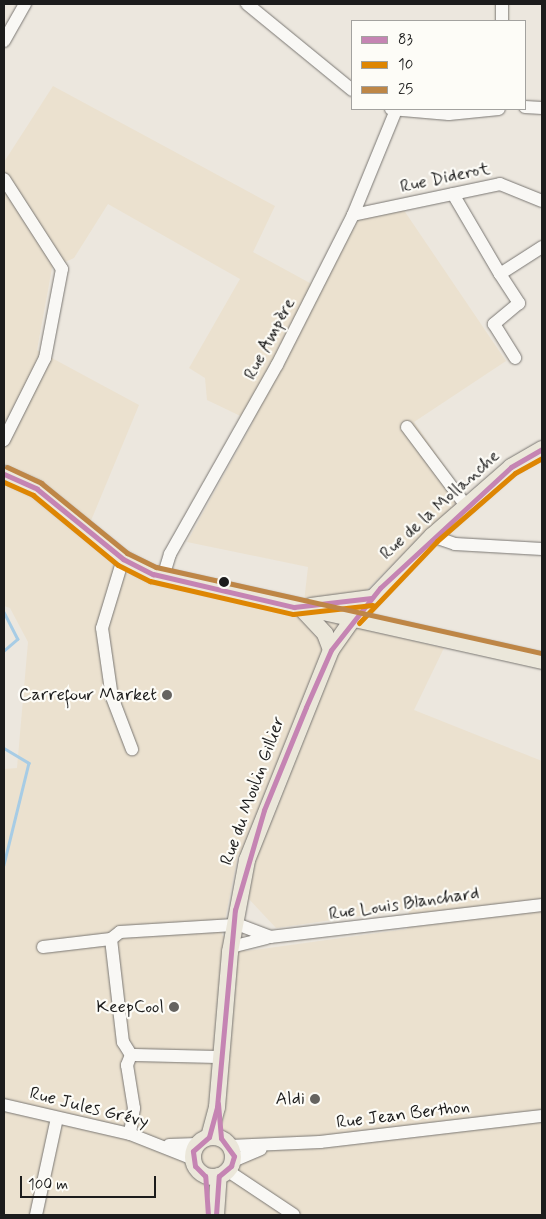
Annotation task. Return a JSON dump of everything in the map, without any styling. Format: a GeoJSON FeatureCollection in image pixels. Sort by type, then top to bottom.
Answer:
{"type":"FeatureCollection","features":[{"type":"Feature","properties":{"kind":"main road","name":"Rue de la Mollanche"},"geometry":{"type":"LineString","coordinates":[[351,620],[432,536],[510,466],[542,449]]}},
{"type":"Feature","properties":{"kind":"main road"},"geometry":{"type":"LineString","coordinates":[[4,474],[37,489],[123,559],[162,577],[376,626],[542,661]]}},
{"type":"Feature","properties":{"kind":"main road"},"geometry":{"type":"LineString","coordinates":[[299,608],[371,598]]}},
{"type":"Feature","properties":{"kind":"main road"},"geometry":{"type":"LineString","coordinates":[[299,608],[325,634],[333,648],[376,626]]}},
{"type":"Feature","properties":{"kind":"main road","name":"Rue du Moulin Gillier"},"geometry":{"type":"LineString","coordinates":[[215,1156],[234,924],[264,810],[333,648],[351,620]]}},
{"type":"Feature","properties":{"kind":"main road"},"geometry":{"type":"LineString","coordinates":[[208,1215],[215,1156]]}},
{"type":"Feature","properties":{"kind":"main road"},"geometry":{"type":"LineString","coordinates":[[215,1156],[216,1215]]}},
{"type":"Feature","properties":{"kind":"street"},"geometry":{"type":"LineString","coordinates":[[4,41],[25,4]]}},
{"type":"Feature","properties":{"kind":"street"},"geometry":{"type":"LineString","coordinates":[[247,4],[351,89]]}},
{"type":"Feature","properties":{"kind":"street"},"geometry":{"type":"LineString","coordinates":[[502,4],[502,20]]}},
{"type":"Feature","properties":{"kind":"street"},"geometry":{"type":"LineString","coordinates":[[526,107],[542,108]]}},
{"type":"Feature","properties":{"kind":"street","name":"Rue Ampère"},"geometry":{"type":"LineString","coordinates":[[162,577],[170,554],[277,365],[353,216],[393,110]]}},
{"type":"Feature","properties":{"kind":"street"},"geometry":{"type":"LineString","coordinates":[[404,110],[449,114],[489,110]]}},
{"type":"Feature","properties":{"kind":"street"},"geometry":{"type":"LineString","coordinates":[[4,179],[62,269],[45,358],[4,440]]}},
{"type":"Feature","properties":{"kind":"street","name":"Rue Diderot"},"geometry":{"type":"LineString","coordinates":[[353,216],[500,184],[542,201]]}},
{"type":"Feature","properties":{"kind":"street"},"geometry":{"type":"LineString","coordinates":[[453,194],[519,303],[494,324],[515,358]]}},
{"type":"Feature","properties":{"kind":"street"},"geometry":{"type":"LineString","coordinates":[[500,274],[542,247]]}},
{"type":"Feature","properties":{"kind":"street"},"geometry":{"type":"LineString","coordinates":[[406,427],[466,506]]}},
{"type":"Feature","properties":{"kind":"street"},"geometry":{"type":"LineString","coordinates":[[432,536],[455,544],[542,549]]}},
{"type":"Feature","properties":{"kind":"street"},"geometry":{"type":"LineString","coordinates":[[123,559],[102,628],[112,698],[132,749]]}},
{"type":"Feature","properties":{"kind":"street","name":"Rue Louis Blanchard"},"geometry":{"type":"LineString","coordinates":[[231,947],[270,937],[542,905]]}},
{"type":"Feature","properties":{"kind":"street"},"geometry":{"type":"LineString","coordinates":[[43,948],[111,939],[120,932],[234,924]]}},
{"type":"Feature","properties":{"kind":"street","name":"Rue Louis Blanchard"},"geometry":{"type":"LineString","coordinates":[[234,924],[270,937]]}},
{"type":"Feature","properties":{"kind":"street"},"geometry":{"type":"LineString","coordinates":[[111,939],[123,1042],[130,1055],[127,1065],[134,1108],[130,1134]]}},
{"type":"Feature","properties":{"kind":"street"},"geometry":{"type":"LineString","coordinates":[[130,1055],[222,1057]]}},
{"type":"Feature","properties":{"kind":"street","name":"Rue Jules Grévy"},"geometry":{"type":"LineString","coordinates":[[4,1105],[215,1156]]}},
{"type":"Feature","properties":{"kind":"street","name":"Rue Jean Berthon"},"geometry":{"type":"LineString","coordinates":[[215,1156],[268,1146],[542,1116]]}},
{"type":"Feature","properties":{"kind":"street"},"geometry":{"type":"LineString","coordinates":[[36,1215],[57,1118]]}},
{"type":"Feature","properties":{"kind":"street"},"geometry":{"type":"LineString","coordinates":[[215,1156],[294,1215]]}},
{"type":"Feature","properties":{"kind":"shaded area"},"geometry":{"type":"Polygon","coordinates":[[[53,86],[275,206],[253,252],[319,288],[363,208],[399,203],[506,361],[414,422],[465,495],[361,595],[304,602],[308,567],[187,542],[253,422],[207,400],[205,378],[189,368],[240,279],[108,204],[74,258],[52,268],[37,350],[139,405],[90,523],[4,464],[4,162],[53,86]]]}},
{"type":"Feature","properties":{"kind":"shaded area"},"geometry":{"type":"Polygon","coordinates":[[[4,484],[24,489],[127,574],[444,648],[414,710],[542,761],[542,1215],[4,1215],[4,769],[17,768],[28,642],[10,608],[4,606],[4,484]],[[238,854],[222,935],[246,951],[407,929],[409,909],[276,928],[247,897],[256,860],[238,854]]]}},
{"type":"Feature","properties":{"kind":"waterway"},"geometry":{"type":"LineString","coordinates":[[4,612],[18,639],[4,651]]}},
{"type":"Feature","properties":{"kind":"waterway"},"geometry":{"type":"LineString","coordinates":[[4,748],[29,763],[4,865]]}},
{"type":"Feature","properties":{"kind":"transit line","name":"83"},"geometry":{"type":"LineString","coordinates":[[208,1215],[205,1176],[195,1166],[193,1151],[209,1137],[217,1107],[235,910],[264,810],[306,707],[331,650],[380,588],[511,467],[542,449]]}},
{"type":"Feature","properties":{"kind":"transit line","name":"10"},"geometry":{"type":"LineString","coordinates":[[359,623],[437,541],[515,473],[542,458]]}},
{"type":"Feature","properties":{"kind":"transit line","name":"25"},"geometry":{"type":"LineString","coordinates":[[7,467],[41,483],[127,553],[156,567],[542,653]]}},
{"type":"Feature","properties":{"kind":"transit line","name":"83"},"geometry":{"type":"LineString","coordinates":[[4,474],[37,489],[123,559],[153,574],[294,607],[371,598]]}},
{"type":"Feature","properties":{"kind":"transit line","name":"10"},"geometry":{"type":"LineString","coordinates":[[4,482],[33,495],[118,565],[150,581],[293,614],[372,605]]}},
{"type":"Feature","properties":{"kind":"transit line","name":"83"},"geometry":{"type":"LineString","coordinates":[[216,1215],[219,1176],[231,1166],[234,1156],[221,1138],[218,1103]]}},
{"type":"Feature","properties":{"kind":"place","name":"Carrefour Market"},"geometry":{"type":"Point","coordinates":[167,695]}},
{"type":"Feature","properties":{"kind":"place","name":"KeepCool"},"geometry":{"type":"Point","coordinates":[174,1007]}},
{"type":"Feature","properties":{"kind":"place","name":"Aldi"},"geometry":{"type":"Point","coordinates":[315,1099]}}]}
